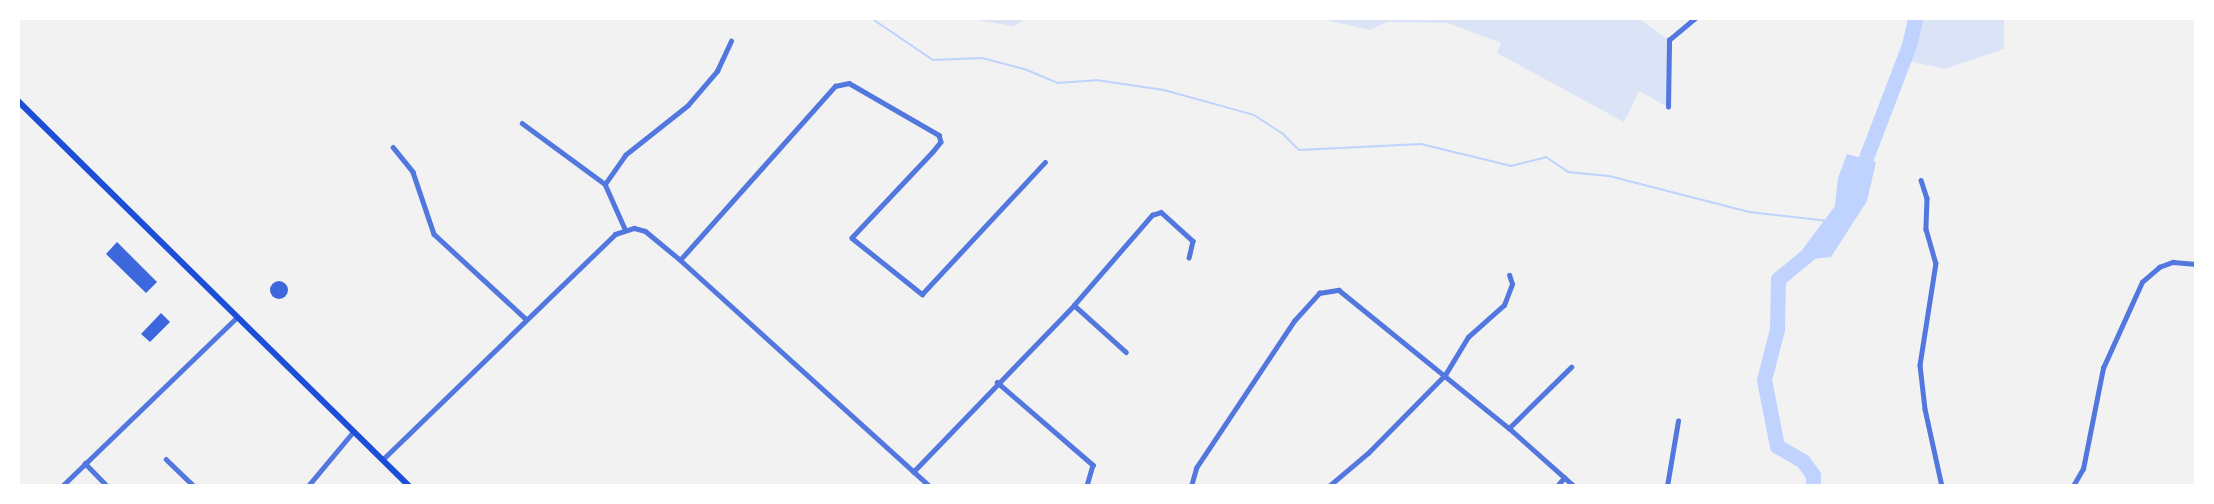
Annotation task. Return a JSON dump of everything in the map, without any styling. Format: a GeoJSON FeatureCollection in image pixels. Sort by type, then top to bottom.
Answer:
{"type":"FeatureCollection","features":[{"type":"Feature","properties":{"kind":"main road"},"geometry":{"type":"LineString","coordinates":[[18,101],[409,486]]}},
{"type":"Feature","properties":{"kind":"street"},"geometry":{"type":"LineString","coordinates":[[1668,107],[1668,40],[1695,18]]}},
{"type":"Feature","properties":{"kind":"street"},"geometry":{"type":"LineString","coordinates":[[605,184],[625,155],[688,105],[717,71],[731,40]]}},
{"type":"Feature","properties":{"kind":"street"},"geometry":{"type":"LineString","coordinates":[[680,260],[835,86],[849,83],[936,130],[941,142],[852,238],[922,294],[1045,162]]}},
{"type":"Feature","properties":{"kind":"street"},"geometry":{"type":"LineString","coordinates":[[522,123],[605,184],[625,229]]}},
{"type":"Feature","properties":{"kind":"street"},"geometry":{"type":"LineString","coordinates":[[393,147],[413,171],[434,234],[526,319]]}},
{"type":"Feature","properties":{"kind":"street"},"geometry":{"type":"LineString","coordinates":[[1921,180],[1927,198],[1926,229],[1936,263],[1920,365],[1925,409],[1942,486]]}},
{"type":"Feature","properties":{"kind":"street"},"geometry":{"type":"LineString","coordinates":[[913,472],[997,382],[1074,305],[1152,215],[1161,212],[1193,240],[1189,258]]}},
{"type":"Feature","properties":{"kind":"street"},"geometry":{"type":"LineString","coordinates":[[383,459],[615,234],[625,229],[645,231],[680,260],[929,486]]}},
{"type":"Feature","properties":{"kind":"street"},"geometry":{"type":"LineString","coordinates":[[2073,486],[2083,469],[2103,368],[2142,282],[2159,267],[2173,262],[2196,264]]}},
{"type":"Feature","properties":{"kind":"street"},"geometry":{"type":"LineString","coordinates":[[1329,486],[1368,453],[1445,375],[1468,336],[1504,305],[1512,284],[1509,274]]}},
{"type":"Feature","properties":{"kind":"street"},"geometry":{"type":"LineString","coordinates":[[1191,486],[1196,468],[1294,321],[1319,293],[1339,290],[1509,428],[1574,486]]}},
{"type":"Feature","properties":{"kind":"street"},"geometry":{"type":"LineString","coordinates":[[1074,305],[1126,352]]}},
{"type":"Feature","properties":{"kind":"street"},"geometry":{"type":"LineString","coordinates":[[62,486],[237,317]]}},
{"type":"Feature","properties":{"kind":"street"},"geometry":{"type":"LineString","coordinates":[[1509,428],[1571,367]]}},
{"type":"Feature","properties":{"kind":"street"},"geometry":{"type":"LineString","coordinates":[[997,382],[1093,465],[1087,486]]}},
{"type":"Feature","properties":{"kind":"street"},"geometry":{"type":"LineString","coordinates":[[1667,486],[1678,421]]}},
{"type":"Feature","properties":{"kind":"street"},"geometry":{"type":"LineString","coordinates":[[308,486],[353,432]]}},
{"type":"Feature","properties":{"kind":"street"},"geometry":{"type":"LineString","coordinates":[[166,459],[194,486]]}},
{"type":"Feature","properties":{"kind":"street"},"geometry":{"type":"LineString","coordinates":[[86,463],[107,486]]}},
{"type":"Feature","properties":{"kind":"street"},"geometry":{"type":"LineString","coordinates":[[1557,486],[1564,478]]}},
{"type":"Feature","properties":{"kind":"shaded area"},"geometry":{"type":"Polygon","coordinates":[[[965,18],[1028,18],[1013,26],[965,18]]]}},
{"type":"Feature","properties":{"kind":"shaded area"},"geometry":{"type":"Polygon","coordinates":[[[1317,18],[1638,18],[1669,40],[1668,107],[1639,91],[1624,122],[1497,53],[1501,43],[1448,23],[1388,22],[1369,30],[1317,18]]]}},
{"type":"Feature","properties":{"kind":"shaded area"},"geometry":{"type":"Polygon","coordinates":[[[1917,18],[2004,18],[2004,49],[1945,69],[1900,59],[1917,18]]]}},
{"type":"Feature","properties":{"kind":"water"},"geometry":{"type":"Polygon","coordinates":[[[1847,154],[1876,162],[1867,201],[1831,257],[1803,260],[1799,254],[1835,206],[1838,178],[1847,154]]]}},
{"type":"Feature","properties":{"kind":"building"},"geometry":{"type":"Polygon","coordinates":[[[117,242],[157,282],[146,293],[106,254],[117,242]]]}},
{"type":"Feature","properties":{"kind":"building"},"geometry":{"type":"Polygon","coordinates":[[[279,281],[285,284],[288,290],[285,296],[279,299],[273,296],[270,290],[273,284],[279,281]]]}},
{"type":"Feature","properties":{"kind":"building"},"geometry":{"type":"Polygon","coordinates":[[[161,313],[170,322],[150,342],[141,334],[161,313]]]}},
{"type":"Feature","properties":{"kind":"waterway"},"geometry":{"type":"LineString","coordinates":[[871,18],[933,60],[982,58],[1027,70],[1057,83],[1096,80],[1164,90],[1254,115],[1282,133],[1299,150],[1421,144],[1511,166],[1546,157],[1568,172],[1609,176],[1749,212],[1828,221]]}},
{"type":"Feature","properties":{"kind":"waterway"},"geometry":{"type":"LineString","coordinates":[[1859,176],[1909,45],[1915,18]]}},
{"type":"Feature","properties":{"kind":"waterway"},"geometry":{"type":"LineString","coordinates":[[1813,486],[1813,475],[1803,461],[1777,446],[1764,380],[1777,329],[1778,279],[1817,247]]}}]}
